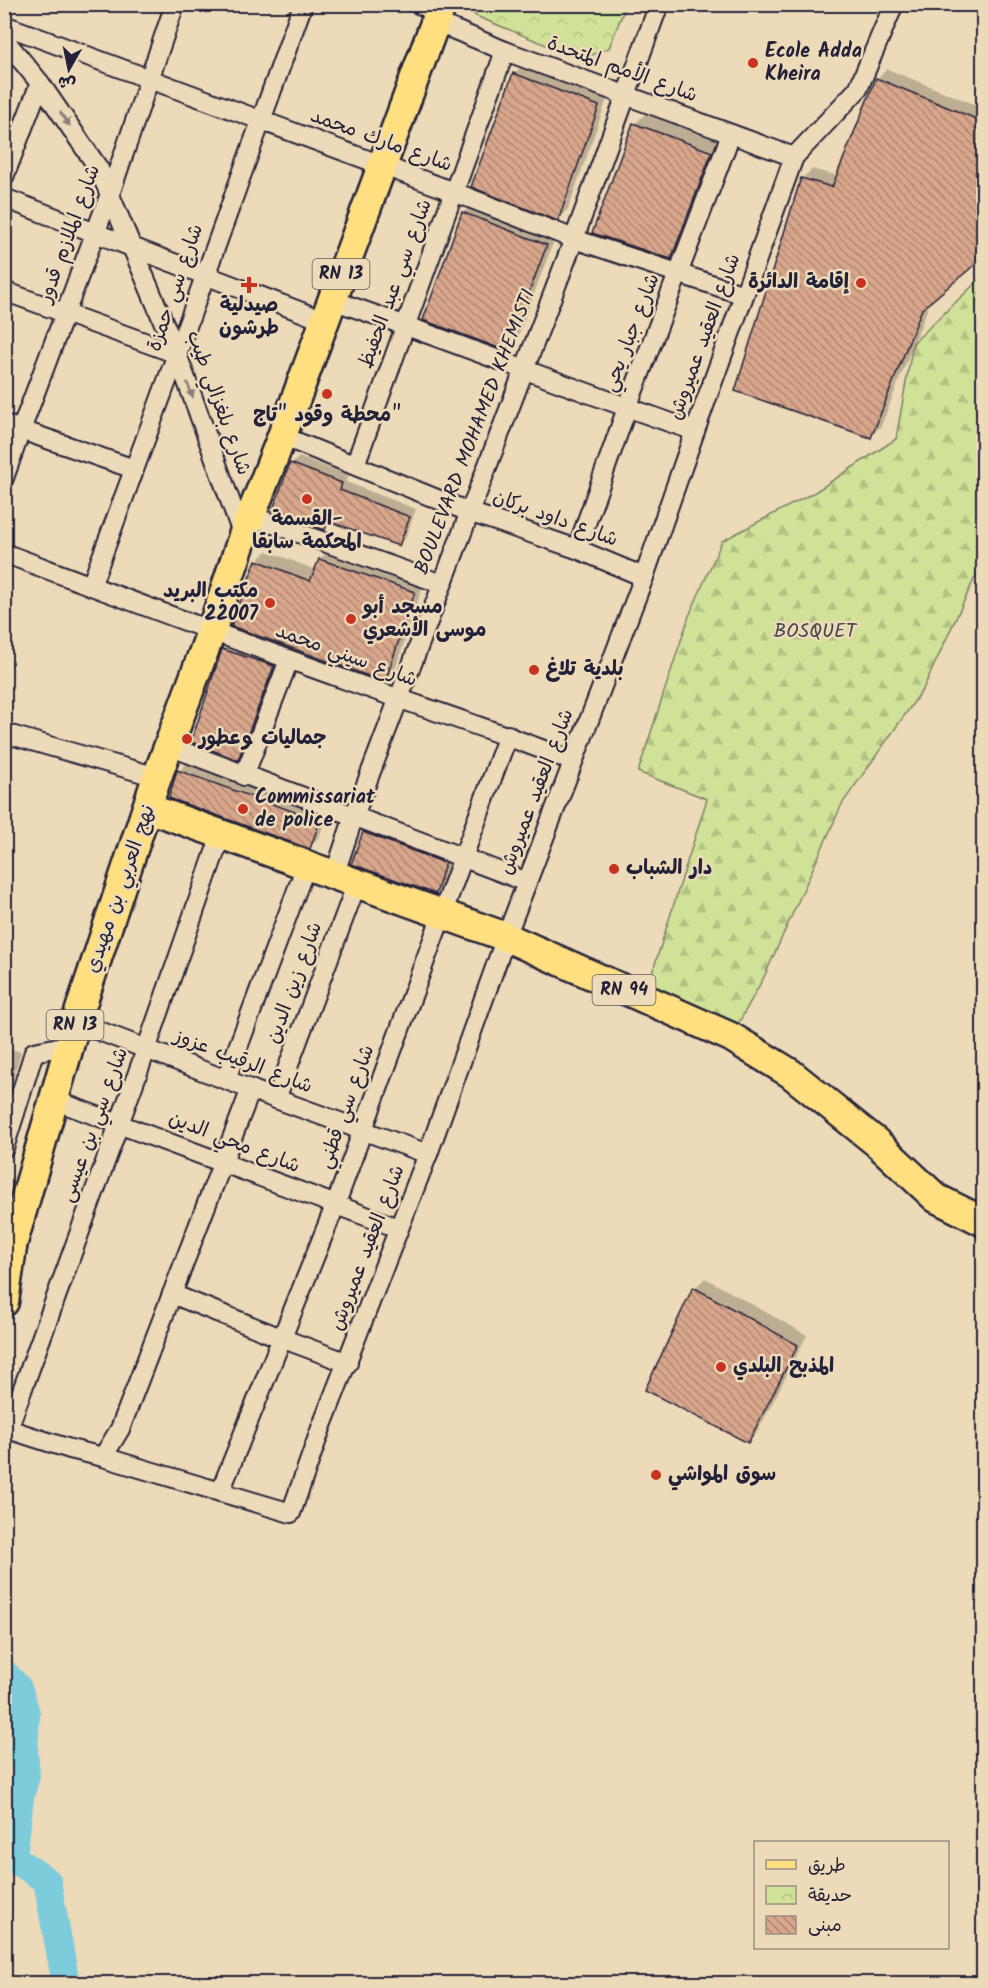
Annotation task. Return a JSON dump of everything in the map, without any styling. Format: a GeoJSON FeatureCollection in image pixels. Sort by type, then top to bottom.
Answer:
{"type":"FeatureCollection","features":[{"type":"Feature","properties":{"kind":"main road","name":"RN 13"},"geometry":{"type":"LineString","coordinates":[[247,526],[381,166],[434,11]]}},
{"type":"Feature","properties":{"kind":"main road","name":"نهج العربي بن مهيدي"},"geometry":{"type":"LineString","coordinates":[[8,1256],[73,1034],[157,777],[247,526]]}},
{"type":"Feature","properties":{"kind":"main road","name":"RN 94"},"geometry":{"type":"LineString","coordinates":[[148,808],[506,936],[731,1037],[790,1073],[876,1142],[936,1198],[984,1222]]}},
{"type":"Feature","properties":{"kind":"main road","name":"RN 13"},"geometry":{"type":"LineString","coordinates":[[4,1302],[8,1256]]}},
{"type":"Feature","properties":{"kind":"street","name":"شارع الملازم قدور"},"geometry":{"type":"LineString","coordinates":[[4,478],[13,427],[65,314],[110,194],[175,4]]}},
{"type":"Feature","properties":{"kind":"street","name":"شارع سي حمزة"},"geometry":{"type":"LineString","coordinates":[[91,586],[303,4]]}},
{"type":"Feature","properties":{"kind":"street","name":"BOULEVARD MOHAMED KHEMISTI"},"geometry":{"type":"LineString","coordinates":[[345,879],[354,816],[574,239],[659,4]]}},
{"type":"Feature","properties":{"kind":"street","name":"شارع العقيد عميروش"},"geometry":{"type":"LineString","coordinates":[[220,1492],[291,1514],[321,1428],[428,1154],[506,936],[644,577],[794,157],[858,89],[894,4]]}},
{"type":"Feature","properties":{"kind":"street","name":"شارع الأمم المتحدة"},"geometry":{"type":"LineString","coordinates":[[434,11],[506,51],[794,157]]}},
{"type":"Feature","properties":{"kind":"street","name":"شارع مارك محمد"},"geometry":{"type":"LineString","coordinates":[[4,25],[454,192],[574,239],[744,295]]}},
{"type":"Feature","properties":{"kind":"street","name":"شارع بلغزالي طيب"},"geometry":{"type":"LineString","coordinates":[[4,39],[40,83],[99,169],[134,248],[247,526]]}},
{"type":"Feature","properties":{"kind":"street","name":"شارع سي عبد الحفيظ"},"geometry":{"type":"LineString","coordinates":[[355,465],[506,51]]}},
{"type":"Feature","properties":{"kind":"street"},"geometry":{"type":"LineString","coordinates":[[4,177],[40,83]]}},
{"type":"Feature","properties":{"kind":"street","name":"شارع جبار يحي"},"geometry":{"type":"LineString","coordinates":[[577,549],[627,408],[731,134]]}},
{"type":"Feature","properties":{"kind":"street"},"geometry":{"type":"LineString","coordinates":[[4,198],[204,275],[328,310],[406,325],[627,408],[695,431]]}},
{"type":"Feature","properties":{"kind":"street"},"geometry":{"type":"LineString","coordinates":[[4,291],[177,354]]}},
{"type":"Feature","properties":{"kind":"street"},"geometry":{"type":"LineString","coordinates":[[13,427],[134,469]]}},
{"type":"Feature","properties":{"kind":"street","name":"شارع داود بركان"},"geometry":{"type":"LineString","coordinates":[[282,436],[469,512],[577,549],[644,577]]}},
{"type":"Feature","properties":{"kind":"street"},"geometry":{"type":"LineString","coordinates":[[247,526],[442,584]]}},
{"type":"Feature","properties":{"kind":"street","name":"شارع سيني محمد"},"geometry":{"type":"LineString","coordinates":[[4,553],[210,632],[400,700],[508,735],[573,761]]}},
{"type":"Feature","properties":{"kind":"street"},"geometry":{"type":"LineString","coordinates":[[244,776],[289,660]]}},
{"type":"Feature","properties":{"kind":"street"},"geometry":{"type":"LineString","coordinates":[[4,733],[157,777]]}},
{"type":"Feature","properties":{"kind":"street","name":"شارع سي قطني"},"geometry":{"type":"LineString","coordinates":[[220,1492],[335,1206],[508,735]]}},
{"type":"Feature","properties":{"kind":"street"},"geometry":{"type":"LineString","coordinates":[[168,746],[527,882]]}},
{"type":"Feature","properties":{"kind":"street","name":"شارع سي بن عيسى"},"geometry":{"type":"LineString","coordinates":[[103,1457],[8,1429],[221,836]]}},
{"type":"Feature","properties":{"kind":"street","name":"شارع زين الدين"},"geometry":{"type":"LineString","coordinates":[[226,1079],[306,866]]}},
{"type":"Feature","properties":{"kind":"street","name":"شارع زين الدين"},"geometry":{"type":"LineString","coordinates":[[276,1099],[345,879]]}},
{"type":"Feature","properties":{"kind":"street"},"geometry":{"type":"LineString","coordinates":[[4,1148],[10,1113],[34,1052],[73,1034]]}},
{"type":"Feature","properties":{"kind":"street","name":"شارع الرقيب عزوز"},"geometry":{"type":"LineString","coordinates":[[73,1034],[146,1050],[428,1154]]}},
{"type":"Feature","properties":{"kind":"street"},"geometry":{"type":"LineString","coordinates":[[220,1492],[103,1457],[120,1429],[251,1089]]}},
{"type":"Feature","properties":{"kind":"street","name":"شارع محي الدين"},"geometry":{"type":"LineString","coordinates":[[54,1100],[398,1228]]}},
{"type":"Feature","properties":{"kind":"street"},"geometry":{"type":"LineString","coordinates":[[172,1294],[348,1363]]}},
{"type":"Feature","properties":{"kind":"green space"},"geometry":{"type":"Polygon","coordinates":[[[464,5],[626,5],[609,48],[587,57],[556,49],[476,16],[464,5]]]}},
{"type":"Feature","properties":{"kind":"green space","name":"BOSQUET"},"geometry":{"type":"Polygon","coordinates":[[[983,276],[983,560],[923,689],[842,804],[764,977],[738,1024],[644,999],[707,799],[638,772],[689,616],[722,541],[815,492],[896,439],[913,343],[983,276]]]}},
{"type":"Feature","properties":{"kind":"building"},"geometry":{"type":"Polygon","coordinates":[[[513,73],[599,106],[558,221],[471,187],[513,73]]]}},
{"type":"Feature","properties":{"kind":"building","name":"إقامة الدائرة"},"geometry":{"type":"Polygon","coordinates":[[[876,78],[984,122],[984,257],[922,309],[871,438],[735,391],[801,178],[832,187],[876,78]]]}},
{"type":"Feature","properties":{"kind":"building"},"geometry":{"type":"Polygon","coordinates":[[[633,123],[712,152],[671,259],[592,233],[633,123]]]}},
{"type":"Feature","properties":{"kind":"building"},"geometry":{"type":"Polygon","coordinates":[[[462,212],[547,245],[507,351],[423,320],[462,212]]]}},
{"type":"Feature","properties":{"kind":"building"},"geometry":{"type":"Polygon","coordinates":[[[290,463],[342,483],[340,490],[410,517],[399,546],[328,521],[325,530],[272,512],[290,463]]]}},
{"type":"Feature","properties":{"kind":"building","name":"مسجد أبو موسى الأشعري"},"geometry":{"type":"Polygon","coordinates":[[[319,559],[415,592],[385,682],[231,626],[256,560],[310,581],[319,559]]]}},
{"type":"Feature","properties":{"kind":"building"},"geometry":{"type":"Polygon","coordinates":[[[222,649],[274,666],[238,760],[191,742],[222,649]]]}},
{"type":"Feature","properties":{"kind":"building","name":"Commissariat de police"},"geometry":{"type":"Polygon","coordinates":[[[177,770],[320,821],[310,849],[169,798],[177,770]]]}},
{"type":"Feature","properties":{"kind":"building"},"geometry":{"type":"Polygon","coordinates":[[[363,832],[445,863],[436,894],[351,864],[363,832]]]}},
{"type":"Feature","properties":{"kind":"building","name":"المذبح البلدي"},"geometry":{"type":"Polygon","coordinates":[[[693,1287],[798,1345],[748,1443],[645,1390],[693,1287]]]}},
{"type":"Feature","properties":{"kind":"waterway"},"geometry":{"type":"LineString","coordinates":[[4,1673],[18,1688],[26,1713],[24,1751],[26,1775],[20,1797],[13,1858],[47,1881],[66,1984]]}},
{"type":"Feature","properties":{"kind":"place","name":"Ecole Adda Kheira"},"geometry":{"type":"Point","coordinates":[753,63]}},
{"type":"Feature","properties":{"kind":"place","name":"إقامة الدائرة"},"geometry":{"type":"Point","coordinates":[861,283]}},
{"type":"Feature","properties":{"kind":"place","name":"صيدلية طرشون"},"geometry":{"type":"Point","coordinates":[249,285]}},
{"type":"Feature","properties":{"kind":"place","name":"محطة وقود \"تاج\""},"geometry":{"type":"Point","coordinates":[327,394]}},
{"type":"Feature","properties":{"kind":"place","name":"القسمة- المحكمة سابقا"},"geometry":{"type":"Point","coordinates":[307,499]}},
{"type":"Feature","properties":{"kind":"place","name":"مكتب البريد 22007"},"geometry":{"type":"Point","coordinates":[270,603]}},
{"type":"Feature","properties":{"kind":"place","name":"مسجد أبو موسى الأشعري"},"geometry":{"type":"Point","coordinates":[351,619]}},
{"type":"Feature","properties":{"kind":"place","name":"بلدية تلاغ"},"geometry":{"type":"Point","coordinates":[534,670]}},
{"type":"Feature","properties":{"kind":"place","name":"جماليات وعطور"},"geometry":{"type":"Point","coordinates":[187,739]}},
{"type":"Feature","properties":{"kind":"place","name":"Commissariat de police"},"geometry":{"type":"Point","coordinates":[243,809]}},
{"type":"Feature","properties":{"kind":"place","name":"دار الشباب"},"geometry":{"type":"Point","coordinates":[614,869]}},
{"type":"Feature","properties":{"kind":"place","name":"المذبح البلدي"},"geometry":{"type":"Point","coordinates":[721,1367]}},
{"type":"Feature","properties":{"kind":"place","name":"سوق المواشي"},"geometry":{"type":"Point","coordinates":[656,1475]}}]}
